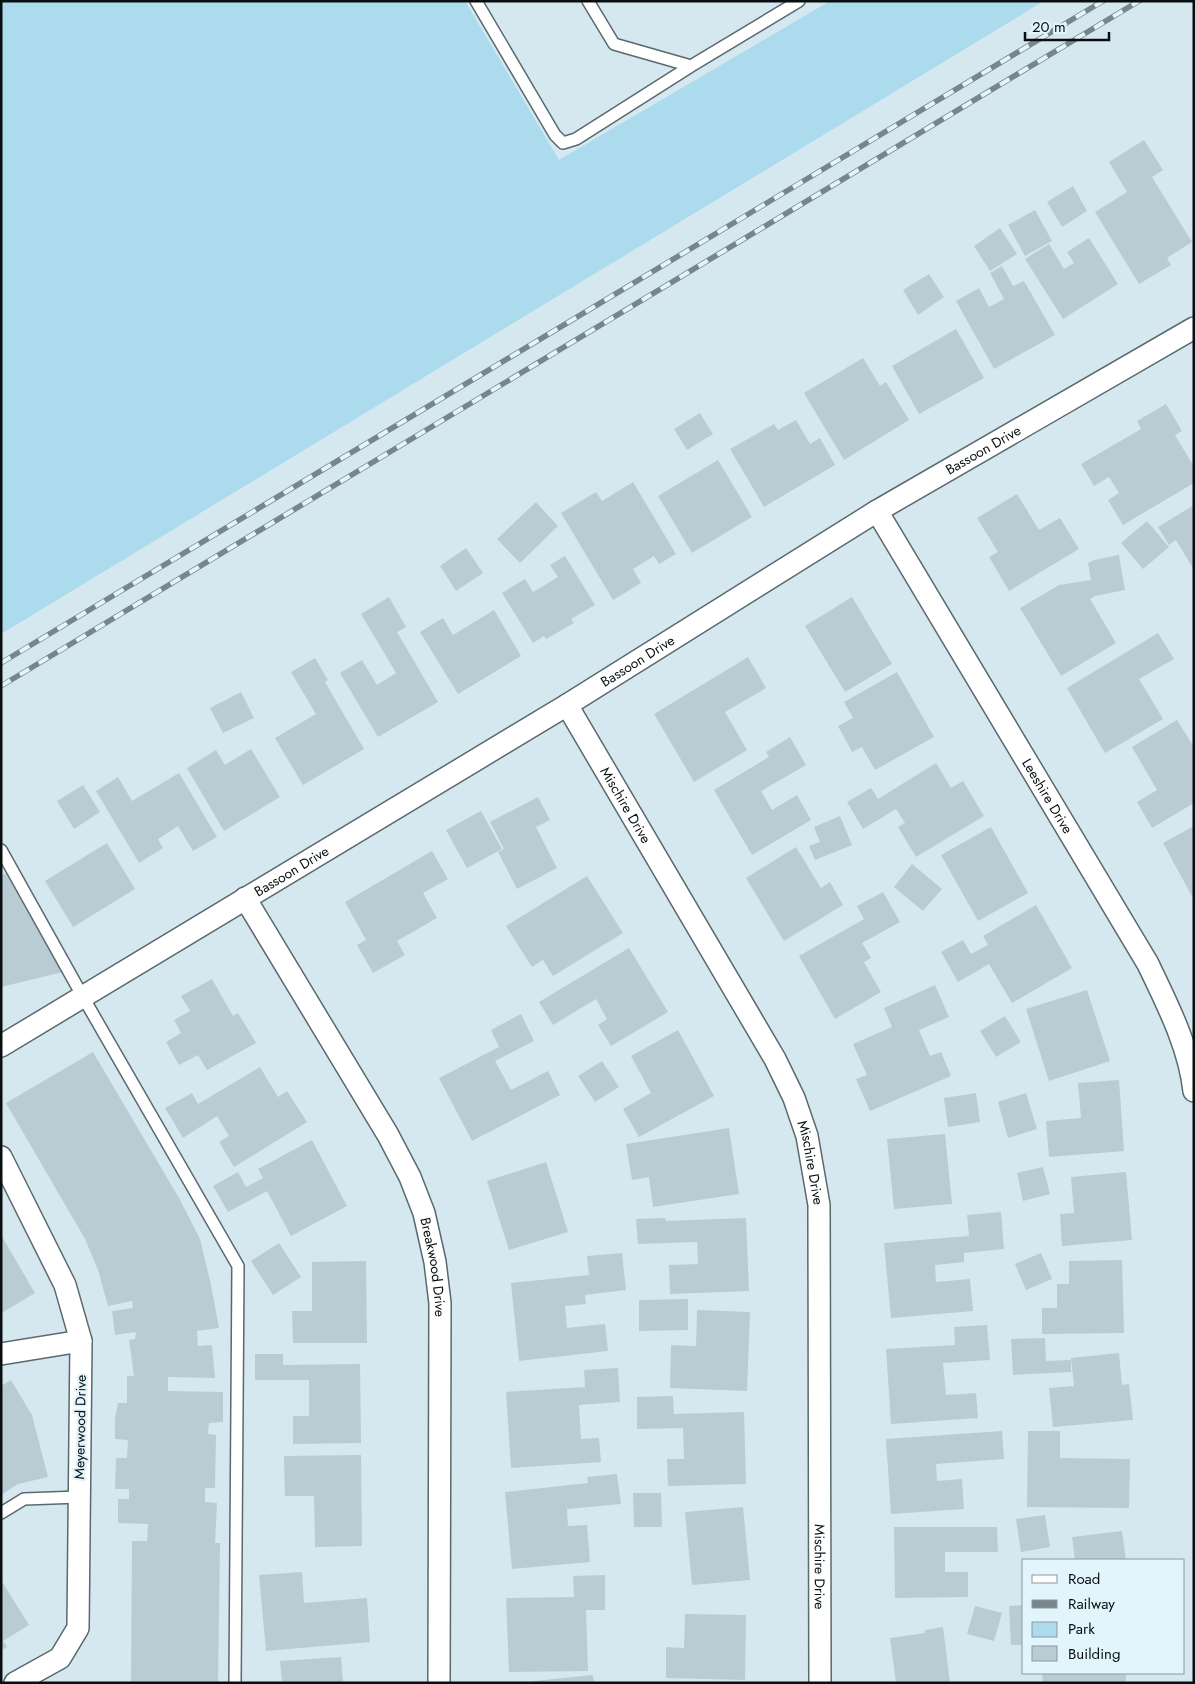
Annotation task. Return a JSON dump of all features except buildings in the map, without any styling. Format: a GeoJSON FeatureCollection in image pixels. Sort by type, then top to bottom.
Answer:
{"type":"FeatureCollection","features":[{"type":"Feature","properties":{"kind":"street","name":"Bassoon Drive"},"geometry":{"type":"LineString","coordinates":[[83,998],[245,898],[567,705],[877,511],[1194,328]]}},
{"type":"Feature","properties":{"kind":"street","name":"Leeshire Drive"},"geometry":{"type":"LineString","coordinates":[[877,511],[1148,964],[1168,1005],[1182,1040],[1194,1091]]}},
{"type":"Feature","properties":{"kind":"street","name":"Mischire Drive"},"geometry":{"type":"LineString","coordinates":[[567,705],[775,1059],[794,1098],[807,1136],[819,1205],[820,1683]]}},
{"type":"Feature","properties":{"kind":"street","name":"Breakwood Drive"},"geometry":{"type":"LineString","coordinates":[[245,898],[388,1135],[410,1176],[424,1213],[436,1262],[440,1303],[439,1683]]}},
{"type":"Feature","properties":{"kind":"street"},"geometry":{"type":"LineString","coordinates":[[1,1046],[83,998]]}},
{"type":"Feature","properties":{"kind":"street","name":"Meyerwood Drive"},"geometry":{"type":"LineString","coordinates":[[3,1167],[65,1285],[81,1341],[78,1628],[60,1658],[15,1683]]}},
{"type":"Feature","properties":{"kind":"street"},"geometry":{"type":"LineString","coordinates":[[1,1354],[81,1341]]}},
{"type":"Feature","properties":{"kind":"lane"},"geometry":{"type":"LineString","coordinates":[[476,1],[555,135],[563,142],[576,139],[691,66],[799,1]]}},
{"type":"Feature","properties":{"kind":"lane"},"geometry":{"type":"LineString","coordinates":[[588,1],[614,44],[691,66]]}},
{"type":"Feature","properties":{"kind":"lane"},"geometry":{"type":"LineString","coordinates":[[1,850],[83,998],[238,1266],[235,1683]]}},
{"type":"Feature","properties":{"kind":"lane"},"geometry":{"type":"LineString","coordinates":[[1,1513],[24,1499],[79,1497]]}},
{"type":"Feature","properties":{"kind":"green space"},"geometry":{"type":"Polygon","coordinates":[[[1,1],[465,1],[559,160],[830,1],[1044,1],[1,634],[1,1]]]}},
{"type":"Feature","properties":{"kind":"railway"},"geometry":{"type":"LineString","coordinates":[[1,663],[1103,1]]}},
{"type":"Feature","properties":{"kind":"railway"},"geometry":{"type":"LineString","coordinates":[[1,686],[1139,1]]}}]}
